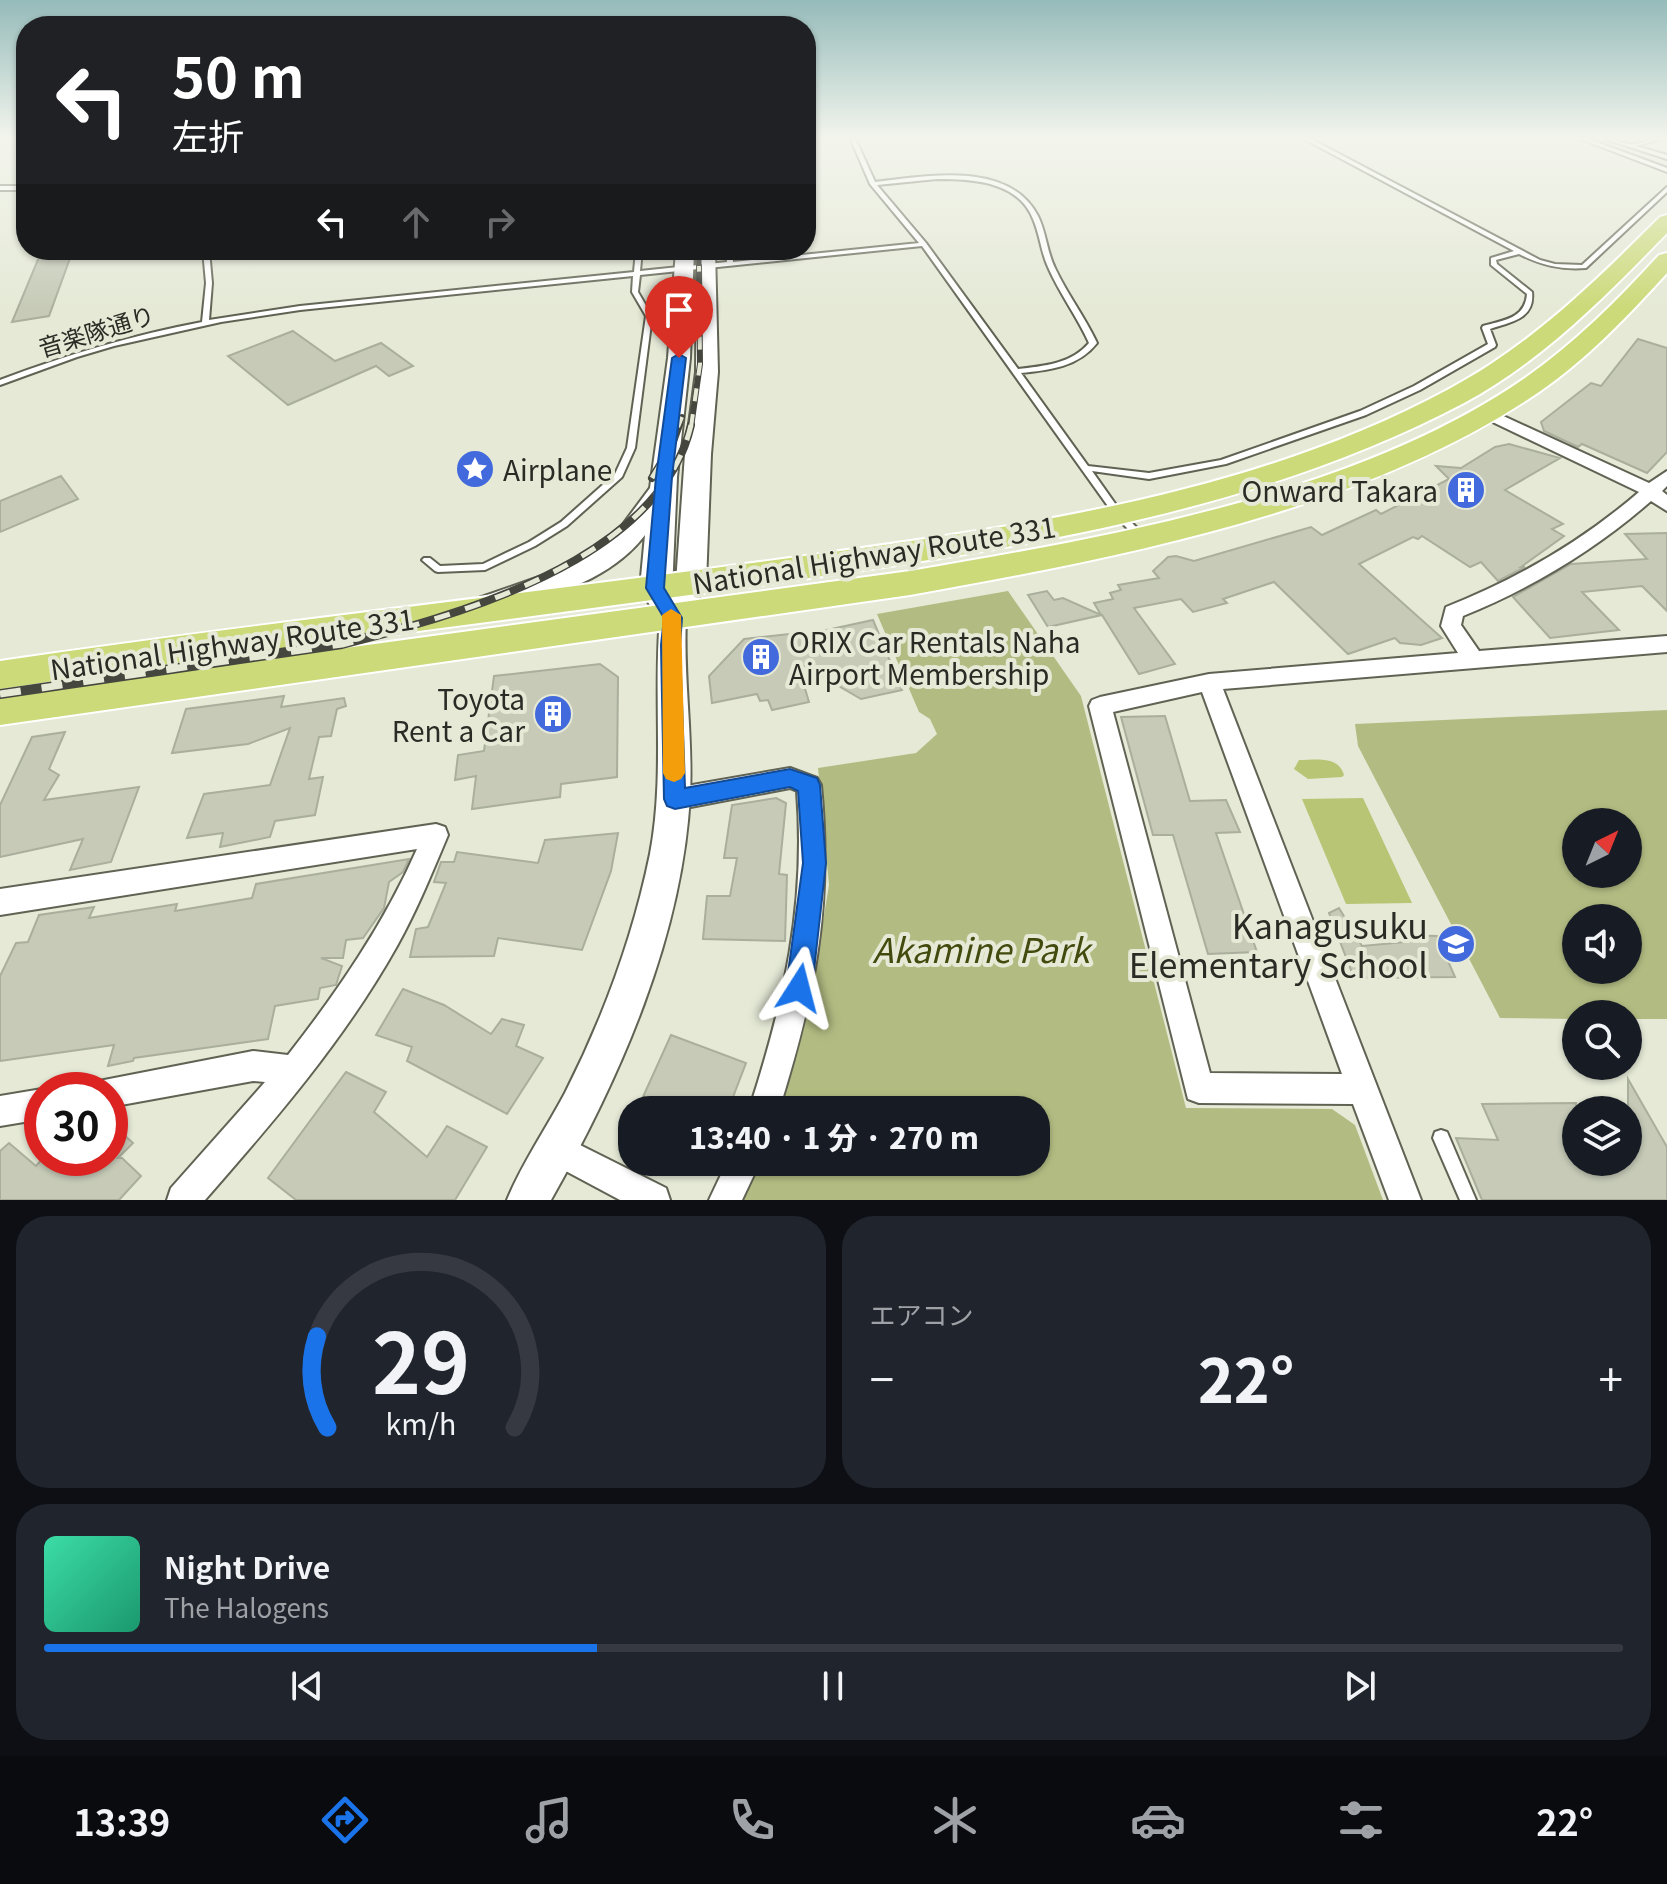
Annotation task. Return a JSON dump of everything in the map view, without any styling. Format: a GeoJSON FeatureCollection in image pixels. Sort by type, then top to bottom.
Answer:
{"type":"FeatureCollection","features":[{"type":"Feature","properties":{"kind":"highway","name":"National Highway Route 331"},"geometry":{"type":"LineString","coordinates":[[0,675],[135,654],[481,610],[664,603],[898,584],[1130,526],[1229,485],[1368,437],[1456,397],[1535,347],[1605,286],[1667,221]]}},
{"type":"Feature","properties":{"kind":"highway","name":"National Highway Route 331"},"geometry":{"type":"LineString","coordinates":[[0,710],[664,603],[691,583],[901,553],[1130,526],[1266,504],[1399,457],[1486,413],[1575,351],[1630,301],[1667,260]]}},
{"type":"Feature","properties":{"kind":"main road"},"geometry":{"type":"LineString","coordinates":[[664,603],[664,477],[679,358],[702,260]]}},
{"type":"Feature","properties":{"kind":"main road"},"geometry":{"type":"LineString","coordinates":[[691,583],[699,441],[707,372],[702,260]]}},
{"type":"Feature","properties":{"kind":"main road"},"geometry":{"type":"LineString","coordinates":[[481,610],[568,578],[612,555],[641,524],[664,477]]}},
{"type":"Feature","properties":{"kind":"street"},"geometry":{"type":"LineString","coordinates":[[1486,413],[1651,491],[1667,505]]}},
{"type":"Feature","properties":{"kind":"street"},"geometry":{"type":"LineString","coordinates":[[1473,660],[1451,626],[1453,612],[1490,599],[1574,551],[1667,476]]}},
{"type":"Feature","properties":{"kind":"street"},"geometry":{"type":"LineString","coordinates":[[528,1200],[558,1150],[619,1015],[645,947],[675,799],[670,645],[664,603]]}},
{"type":"Feature","properties":{"kind":"street"},"geometry":{"type":"LineString","coordinates":[[1363,1089],[1199,1088],[1100,706],[1209,682],[1667,644]]}},
{"type":"Feature","properties":{"kind":"street"},"geometry":{"type":"LineString","coordinates":[[1209,682],[1405,1200]]}},
{"type":"Feature","properties":{"kind":"street"},"geometry":{"type":"LineString","coordinates":[[675,799],[790,778],[809,785],[814,863],[808,928],[799,988],[768,1096]]}},
{"type":"Feature","properties":{"kind":"street"},"geometry":{"type":"LineString","coordinates":[[0,902],[436,835],[410,900],[371,968],[295,1071],[183,1200]]}},
{"type":"Feature","properties":{"kind":"street"},"geometry":{"type":"LineString","coordinates":[[128,1089],[253,1066],[295,1071]]}},
{"type":"Feature","properties":{"kind":"street"},"geometry":{"type":"LineString","coordinates":[[0,1111],[24,1107]]}},
{"type":"Feature","properties":{"kind":"street"},"geometry":{"type":"LineString","coordinates":[[558,1150],[654,1200]]}},
{"type":"Feature","properties":{"kind":"street"},"geometry":{"type":"LineString","coordinates":[[725,1200],[737,1176]]}},
{"type":"Feature","properties":{"kind":"lane"},"geometry":{"type":"LineString","coordinates":[[883,196],[924,244],[1130,526]]}},
{"type":"Feature","properties":{"kind":"lane"},"geometry":{"type":"LineString","coordinates":[[1015,372],[1055,366],[1077,358],[1087,352],[1093,343],[1051,268],[1039,235],[1036,215],[1019,196]]}},
{"type":"Feature","properties":{"kind":"lane"},"geometry":{"type":"LineString","coordinates":[[1413,196],[1518,252],[1555,266],[1584,267],[1660,196]]}},
{"type":"Feature","properties":{"kind":"lane","name":"音楽隊通り"},"geometry":{"type":"LineString","coordinates":[[816,252],[924,244]]}},
{"type":"Feature","properties":{"kind":"lane"},"geometry":{"type":"LineString","coordinates":[[1086,468],[1149,476],[1177,473],[1301,436],[1417,388],[1492,345],[1486,328],[1526,313],[1531,304],[1530,293],[1494,265],[1493,259],[1518,252]]}},
{"type":"Feature","properties":{"kind":"lane"},"geometry":{"type":"LineString","coordinates":[[205,321],[209,283],[207,260]]}},
{"type":"Feature","properties":{"kind":"lane"},"geometry":{"type":"LineString","coordinates":[[427,560],[438,569],[485,567],[564,524],[619,475],[631,448],[649,316],[635,292],[638,260]]}},
{"type":"Feature","properties":{"kind":"lane","name":"音楽隊通り"},"geometry":{"type":"LineString","coordinates":[[0,383],[91,349],[205,321],[300,308],[636,274],[702,260]]}},
{"type":"Feature","properties":{"kind":"lane"},"geometry":{"type":"LineString","coordinates":[[1441,1138],[1468,1200]]}},
{"type":"Feature","properties":{"kind":"green space","name":"Akamine Park"},"geometry":{"type":"Polygon","coordinates":[[[1008,591],[1081,696],[1186,1108],[1332,1109],[1355,1125],[1383,1200],[743,1200],[754,1176],[1050,1176],[1050,1096],[785,1096],[808,1012],[829,885],[818,768],[916,753],[937,734],[930,719],[919,712],[877,614],[1008,591]]]}},
{"type":"Feature","properties":{"kind":"green space"},"geometry":{"type":"Polygon","coordinates":[[[1667,710],[1667,1019],[1642,1019],[1642,1000],[1562,1000],[1562,1019],[1500,1018],[1358,746],[1355,724],[1667,710]]]}},
{"type":"Feature","properties":{"kind":"shaded area"},"geometry":{"type":"Polygon","coordinates":[[[1299,760],[1332,761],[1344,775],[1308,779],[1294,769],[1299,760]]]}},
{"type":"Feature","properties":{"kind":"shaded area"},"geometry":{"type":"Polygon","coordinates":[[[1363,798],[1412,903],[1346,904],[1302,799],[1363,798]]]}},
{"type":"Feature","properties":{"kind":"building"},"geometry":{"type":"Polygon","coordinates":[[[38,260],[69,260],[49,316],[12,322],[38,260]]]}},
{"type":"Feature","properties":{"kind":"building"},"geometry":{"type":"Polygon","coordinates":[[[293,331],[335,361],[381,343],[413,366],[389,376],[376,366],[288,405],[228,356],[293,331]]]}},
{"type":"Feature","properties":{"kind":"building"},"geometry":{"type":"Polygon","coordinates":[[[1638,339],[1667,348],[1667,452],[1647,473],[1544,431],[1541,422],[1591,383],[1601,386],[1638,339]]]}},
{"type":"Feature","properties":{"kind":"building"},"geometry":{"type":"Polygon","coordinates":[[[1509,444],[1560,458],[1505,490],[1563,524],[1552,529],[1564,536],[1521,567],[1525,567],[1498,581],[1481,562],[1470,567],[1422,536],[1418,539],[1413,537],[1359,564],[1442,638],[1421,645],[1400,643],[1395,638],[1348,654],[1274,582],[1223,599],[1227,603],[1193,612],[1181,599],[1134,608],[1175,664],[1139,674],[1102,615],[1048,627],[1028,595],[1047,591],[1054,600],[1063,598],[1101,615],[1094,603],[1113,599],[1110,593],[1121,590],[1118,585],[1159,578],[1153,571],[1168,557],[1194,561],[1311,527],[1322,535],[1376,510],[1381,514],[1449,479],[1436,466],[1461,468],[1495,447],[1509,444]]]}},
{"type":"Feature","properties":{"kind":"building"},"geometry":{"type":"Polygon","coordinates":[[[61,476],[78,499],[0,532],[0,501],[61,476]]]}},
{"type":"Feature","properties":{"kind":"building"},"geometry":{"type":"Polygon","coordinates":[[[1667,533],[1667,611],[1642,586],[1582,592],[1619,630],[1550,638],[1513,597],[1571,564],[1647,559],[1625,534],[1667,533]]]}},
{"type":"Feature","properties":{"kind":"building"},"geometry":{"type":"Polygon","coordinates":[[[873,620],[902,690],[861,699],[797,662],[809,702],[772,710],[768,700],[760,701],[757,694],[712,703],[709,676],[744,639],[789,634],[790,638],[873,620]]]}},
{"type":"Feature","properties":{"kind":"building","name":"Toyota Rent a Car"},"geometry":{"type":"Polygon","coordinates":[[[600,664],[618,677],[617,777],[561,784],[560,797],[472,809],[476,776],[455,780],[458,755],[484,751],[494,676],[600,664]]]}},
{"type":"Feature","properties":{"kind":"building"},"geometry":{"type":"Polygon","coordinates":[[[284,696],[281,707],[344,698],[346,706],[337,709],[331,736],[319,737],[309,779],[323,777],[315,815],[275,821],[270,837],[220,847],[223,833],[187,838],[204,794],[270,785],[290,728],[248,744],[172,753],[186,709],[284,696]]]}},
{"type":"Feature","properties":{"kind":"building"},"geometry":{"type":"Polygon","coordinates":[[[1165,716],[1190,801],[1226,800],[1240,832],[1216,833],[1257,952],[1208,954],[1173,835],[1153,835],[1121,717],[1165,716]]]}},
{"type":"Feature","properties":{"kind":"building"},"geometry":{"type":"Polygon","coordinates":[[[65,732],[49,769],[59,775],[44,800],[139,787],[111,862],[70,870],[83,839],[0,857],[0,805],[32,737],[65,732]]]}},
{"type":"Feature","properties":{"kind":"building"},"geometry":{"type":"Polygon","coordinates":[[[776,798],[786,803],[779,874],[787,875],[785,941],[703,939],[707,896],[730,896],[737,858],[724,858],[732,805],[776,798]]]}},
{"type":"Feature","properties":{"kind":"building"},"geometry":{"type":"Polygon","coordinates":[[[618,833],[611,871],[582,950],[498,938],[494,956],[410,957],[416,929],[428,927],[446,883],[434,882],[441,862],[454,862],[457,852],[538,863],[545,840],[618,833]]]}},
{"type":"Feature","properties":{"kind":"building"},"geometry":{"type":"Polygon","coordinates":[[[409,859],[403,872],[389,882],[384,908],[363,938],[346,940],[343,958],[321,958],[342,966],[336,985],[320,988],[318,999],[275,1006],[268,1039],[134,1058],[133,1061],[108,1066],[114,1045],[0,1061],[0,976],[16,943],[28,942],[39,915],[94,907],[89,918],[177,904],[175,911],[252,898],[256,884],[409,859]]]}},
{"type":"Feature","properties":{"kind":"building"},"geometry":{"type":"Polygon","coordinates":[[[1339,908],[1362,946],[1406,942],[1402,935],[1437,936],[1455,977],[1354,978],[1329,913],[1339,908]]]}},
{"type":"Feature","properties":{"kind":"building"},"geometry":{"type":"Polygon","coordinates":[[[403,989],[444,1005],[491,1034],[502,1019],[524,1025],[516,1046],[543,1058],[507,1114],[407,1061],[412,1047],[376,1035],[403,989]]]}},
{"type":"Feature","properties":{"kind":"building"},"geometry":{"type":"Polygon","coordinates":[[[671,1035],[746,1063],[733,1096],[643,1096],[671,1035]]]}},
{"type":"Feature","properties":{"kind":"building"},"geometry":{"type":"Polygon","coordinates":[[[346,1072],[386,1092],[374,1112],[427,1157],[447,1126],[487,1147],[455,1200],[296,1200],[268,1178],[346,1072]]]}},
{"type":"Feature","properties":{"kind":"building"},"geometry":{"type":"Polygon","coordinates":[[[1628,1080],[1629,1080],[1638,1096],[1628,1096],[1628,1080]]]}},
{"type":"Feature","properties":{"kind":"building"},"geometry":{"type":"Polygon","coordinates":[[[1562,1103],[1562,1176],[1642,1176],[1642,1103],[1667,1147],[1667,1200],[1482,1200],[1456,1138],[1498,1140],[1482,1104],[1562,1103]]]}},
{"type":"Feature","properties":{"kind":"building"},"geometry":{"type":"Polygon","coordinates":[[[9,1143],[24,1156],[24,1176],[128,1176],[128,1164],[141,1176],[119,1200],[0,1200],[0,1151],[9,1143]]]}},
{"type":"Feature","properties":{"kind":"railway"},"geometry":{"type":"LineString","coordinates":[[699,260],[699,266]]}},
{"type":"Feature","properties":{"kind":"railway"},"geometry":{"type":"LineString","coordinates":[[691,427],[700,364],[699,266]]}},
{"type":"Feature","properties":{"kind":"railway"},"geometry":{"type":"LineString","coordinates":[[678,427],[682,417]]}},
{"type":"Feature","properties":{"kind":"railway"},"geometry":{"type":"LineString","coordinates":[[652,478],[671,447],[679,425]]}},
{"type":"Feature","properties":{"kind":"railway"},"geometry":{"type":"LineString","coordinates":[[409,626],[488,601],[533,582],[576,560],[615,533],[649,502],[675,466],[691,425]]}},
{"type":"Feature","properties":{"kind":"railway"},"geometry":{"type":"LineString","coordinates":[[0,694],[342,644],[409,626]]}},
{"type":"Feature","properties":{"kind":"railway"},"geometry":{"type":"LineString","coordinates":[[404,628],[409,626]]}},
{"type":"Feature","properties":{"kind":"slow traffic"},"geometry":{"type":"LineString","coordinates":[[671,615],[674,773]]}},
{"type":"Feature","properties":{"kind":"place","name":"Airplane"},"geometry":{"type":"Point","coordinates":[475,469]}},
{"type":"Feature","properties":{"kind":"place","name":"Onward Takara"},"geometry":{"type":"Point","coordinates":[1466,490]}},
{"type":"Feature","properties":{"kind":"place","name":"ORIX Car Rentals Naha Airport Membership"},"geometry":{"type":"Point","coordinates":[761,657]}},
{"type":"Feature","properties":{"kind":"place","name":"Toyota Rent a Car"},"geometry":{"type":"Point","coordinates":[553,714]}},
{"type":"Feature","properties":{"kind":"place","name":"Kanagusuku Elementary School"},"geometry":{"type":"Point","coordinates":[1456,944]}},
{"type":"Feature","properties":{"kind":"route"},"geometry":{"type":"LineString","coordinates":[[679,358],[664,477],[655,588],[673,618],[670,645],[675,799],[790,778],[809,785],[814,863],[799,988]]}}]}
